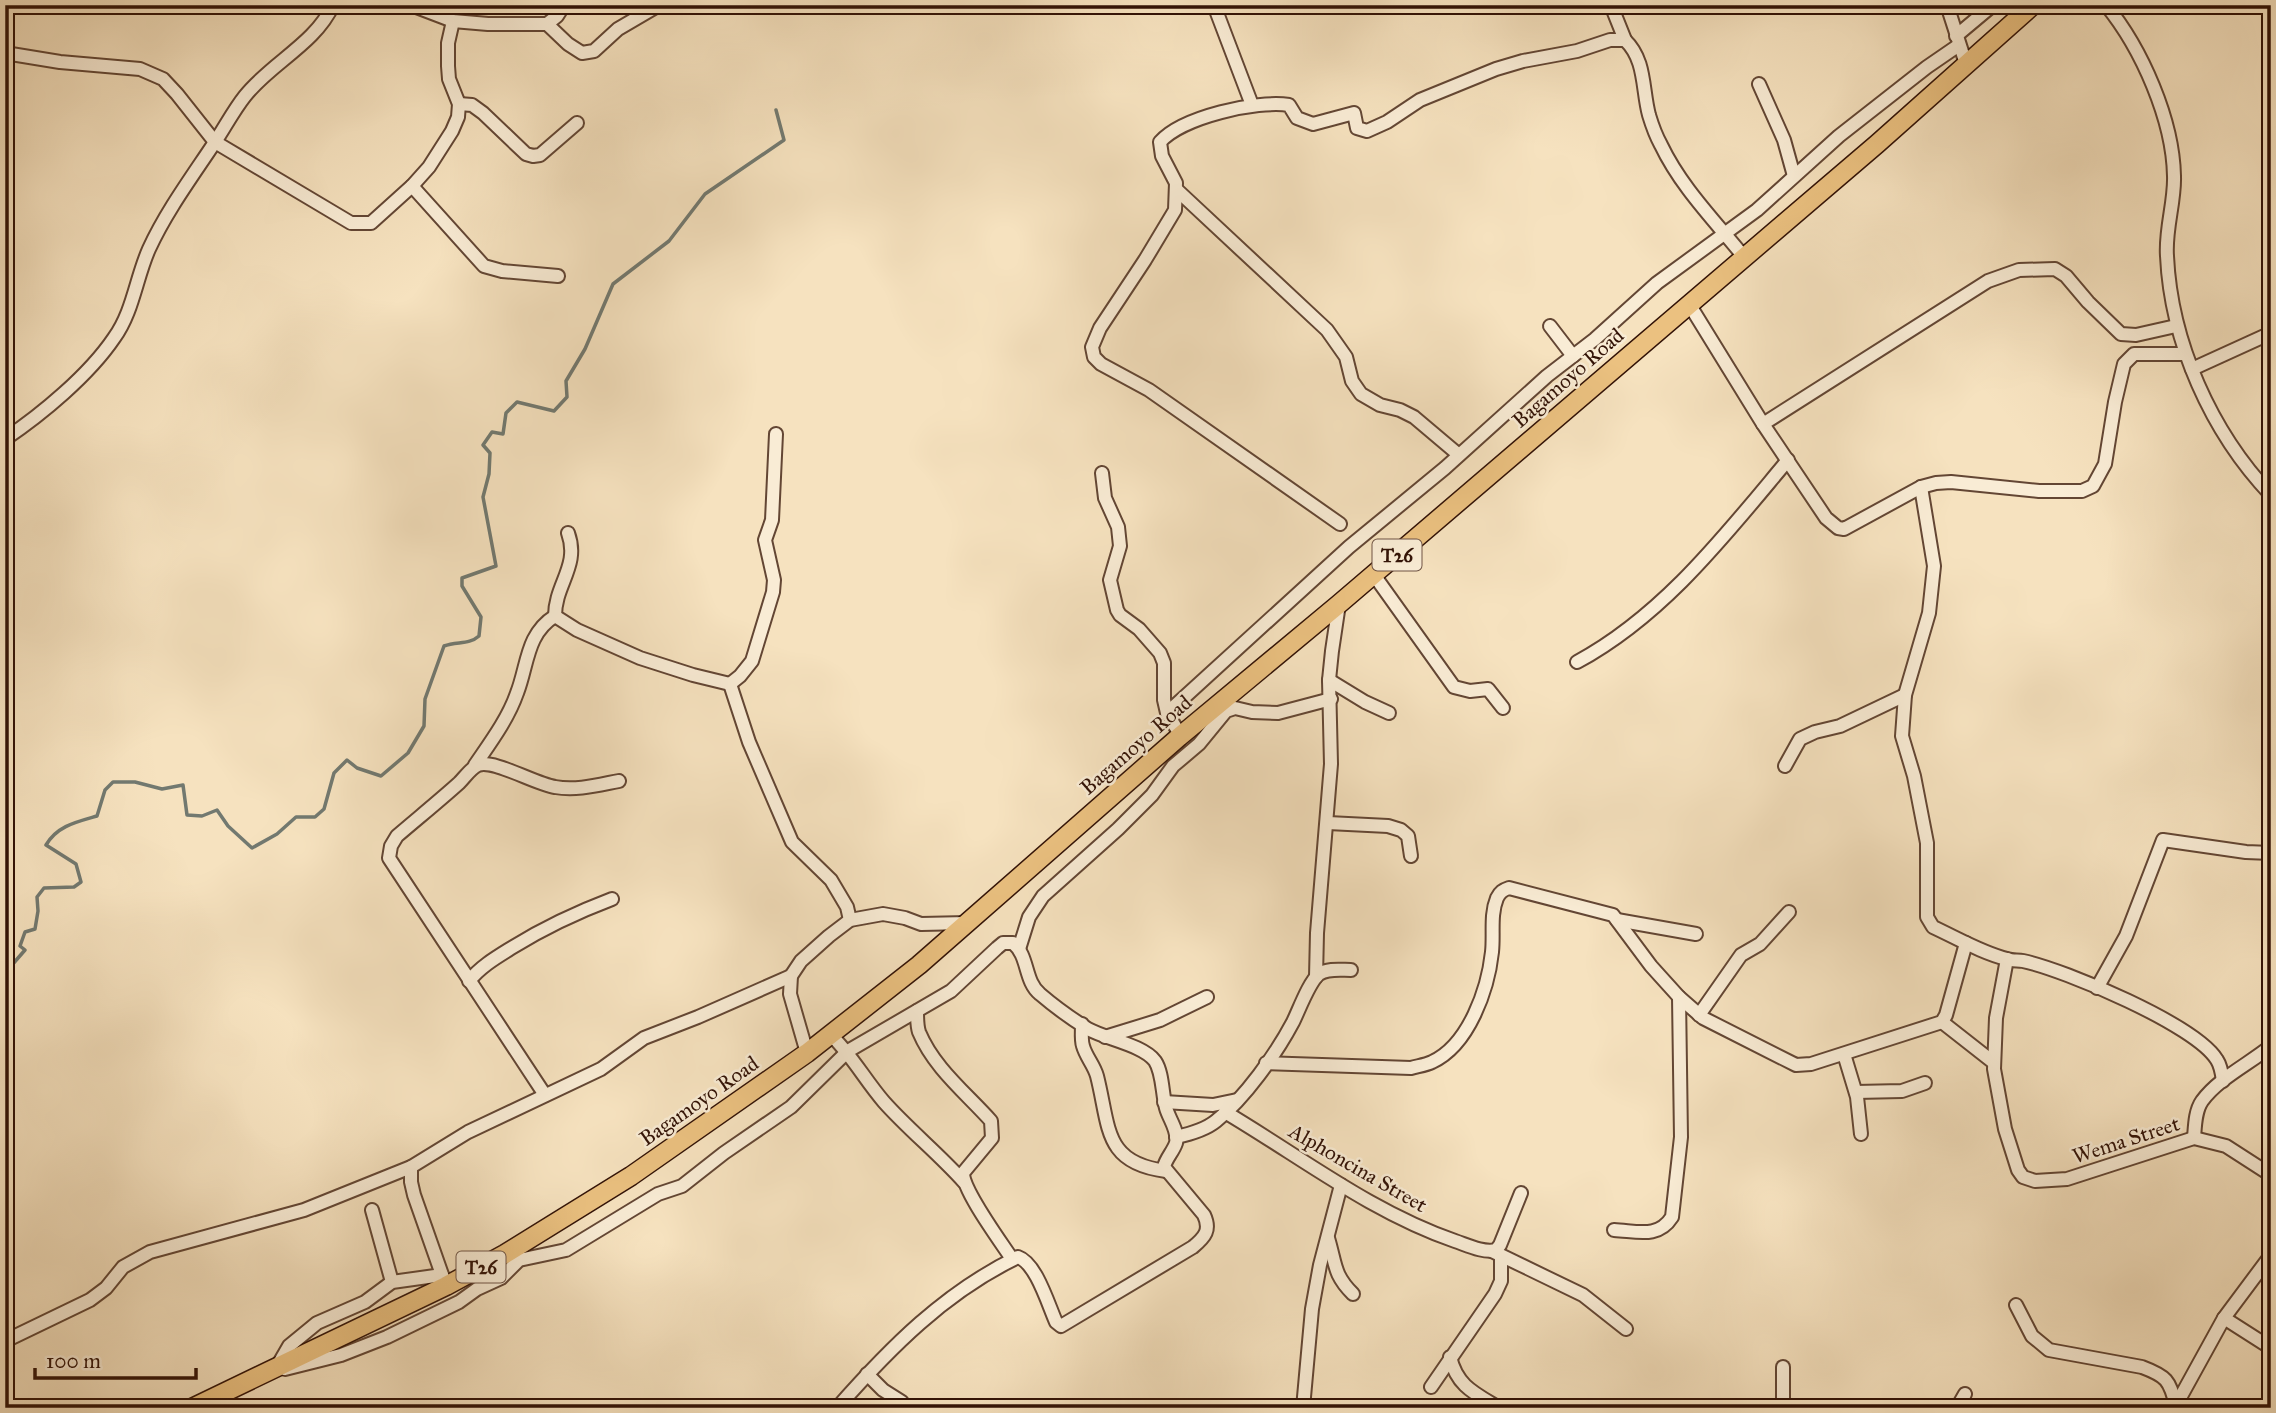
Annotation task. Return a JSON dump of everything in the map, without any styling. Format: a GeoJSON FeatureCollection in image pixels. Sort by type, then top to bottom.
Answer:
{"type":"FeatureCollection","features":[{"type":"Feature","properties":{"kind":"highway","name":"Bagamoyo Road"},"geometry":{"type":"LineString","coordinates":[[192,1408],[444,1280],[505,1254],[631,1176],[807,1053],[919,965],[1181,736],[1374,575],[1877,144],[2032,5]]}},
{"type":"Feature","properties":{"kind":"street"},"geometry":{"type":"LineString","coordinates":[[5,439],[47,407],[114,339],[124,322],[150,248],[190,178],[244,97],[262,76],[316,31],[334,5]]}},
{"type":"Feature","properties":{"kind":"street"},"geometry":{"type":"LineString","coordinates":[[411,5],[453,21],[488,24],[547,24],[557,16],[564,5]]}},
{"type":"Feature","properties":{"kind":"street"},"geometry":{"type":"LineString","coordinates":[[547,24],[568,44],[582,52],[594,51],[618,29],[659,5]]}},
{"type":"Feature","properties":{"kind":"street"},"geometry":{"type":"LineString","coordinates":[[1214,5],[1252,104]]}},
{"type":"Feature","properties":{"kind":"street"},"geometry":{"type":"LineString","coordinates":[[1611,5],[1645,80],[1649,114],[1661,145],[1685,184],[1744,257]]}},
{"type":"Feature","properties":{"kind":"street"},"geometry":{"type":"LineString","coordinates":[[1947,5],[1966,64]]}},
{"type":"Feature","properties":{"kind":"street"},"geometry":{"type":"LineString","coordinates":[[1167,713],[1358,540],[1657,283],[1757,210],[1958,40],[1993,5]]}},
{"type":"Feature","properties":{"kind":"street"},"geometry":{"type":"LineString","coordinates":[[2106,5],[2141,58],[2172,143],[2175,178],[2166,254],[2176,326],[2185,354],[2230,446],[2271,495]]}},
{"type":"Feature","properties":{"kind":"street"},"geometry":{"type":"LineString","coordinates":[[5,53],[60,62],[140,69],[163,79],[215,142],[351,223],[371,223],[429,167],[458,117],[459,104],[449,79],[448,66],[448,43],[453,21]]}},
{"type":"Feature","properties":{"kind":"street"},"geometry":{"type":"LineString","coordinates":[[1340,524],[1149,390],[1101,364],[1094,357],[1092,347],[1095,338],[1175,210],[1177,190],[1162,156],[1160,142],[1191,123],[1252,104],[1289,106],[1297,118],[1313,124],[1354,113],[1357,128],[1367,131],[1387,122],[1420,100],[1496,69],[1577,51],[1610,40],[1625,40]]}},
{"type":"Feature","properties":{"kind":"street"},"geometry":{"type":"LineString","coordinates":[[1759,84],[1784,140],[1794,176]]}},
{"type":"Feature","properties":{"kind":"street"},"geometry":{"type":"LineString","coordinates":[[459,104],[472,105],[526,154],[533,156],[540,155],[577,122]]}},
{"type":"Feature","properties":{"kind":"street"},"geometry":{"type":"LineString","coordinates":[[412,186],[484,266],[502,271],[558,276]]}},
{"type":"Feature","properties":{"kind":"street"},"geometry":{"type":"LineString","coordinates":[[1177,190],[1327,330],[1346,357],[1352,380],[1361,394],[1380,405],[1400,410],[1413,417],[1459,455]]}},
{"type":"Feature","properties":{"kind":"street"},"geometry":{"type":"LineString","coordinates":[[1763,424],[1988,281],[2019,270],[2055,269],[2066,276],[2121,334],[2136,335],[2176,326]]}},
{"type":"Feature","properties":{"kind":"street"},"geometry":{"type":"LineString","coordinates":[[1689,303],[1763,424],[1826,518],[1838,528],[1850,528],[1921,487],[1936,483],[1951,482],[2039,491],[2082,491],[2093,486],[2105,464],[2124,364],[2134,354],[2185,354]]}},
{"type":"Feature","properties":{"kind":"street"},"geometry":{"type":"LineString","coordinates":[[1550,326],[1573,356]]}},
{"type":"Feature","properties":{"kind":"street"},"geometry":{"type":"LineString","coordinates":[[2192,369],[2271,333]]}},
{"type":"Feature","properties":{"kind":"street"},"geometry":{"type":"LineString","coordinates":[[1198,416],[1261,461],[1358,540]]}},
{"type":"Feature","properties":{"kind":"street"},"geometry":{"type":"LineString","coordinates":[[730,684],[752,661],[774,593],[774,580],[765,540],[772,520],[776,434]]}},
{"type":"Feature","properties":{"kind":"street"},"geometry":{"type":"LineString","coordinates":[[1577,662],[1601,649],[1680,584],[1788,460]]}},
{"type":"Feature","properties":{"kind":"street"},"geometry":{"type":"LineString","coordinates":[[1102,473],[1105,498],[1118,527],[1120,546],[1110,580],[1117,610],[1139,629],[1160,653],[1164,663],[1164,700],[1167,713],[1181,736]]}},
{"type":"Feature","properties":{"kind":"street"},"geometry":{"type":"LineString","coordinates":[[1921,487],[1934,566],[1929,613],[1905,695],[1902,736],[1927,842],[1927,917],[1933,927],[1966,943],[2097,988],[2183,1029],[2204,1045],[2218,1061],[2223,1081]]}},
{"type":"Feature","properties":{"kind":"street"},"geometry":{"type":"LineString","coordinates":[[545,1095],[389,858],[391,846],[397,836],[462,780],[501,725],[517,693],[536,633],[544,623],[555,616],[558,596],[572,560],[572,545],[568,533]]}},
{"type":"Feature","properties":{"kind":"street"},"geometry":{"type":"LineString","coordinates":[[1374,575],[1454,687],[1470,691],[1488,689],[1503,708]]}},
{"type":"Feature","properties":{"kind":"street"},"geometry":{"type":"LineString","coordinates":[[1176,1137],[1206,1127],[1238,1100],[1290,1027],[1316,977],[1331,764],[1329,681],[1339,604]]}},
{"type":"Feature","properties":{"kind":"street"},"geometry":{"type":"LineString","coordinates":[[555,616],[577,630],[640,658],[693,676],[730,684]]}},
{"type":"Feature","properties":{"kind":"street"},"geometry":{"type":"LineString","coordinates":[[1329,681],[1389,713]]}},
{"type":"Feature","properties":{"kind":"street"},"geometry":{"type":"LineString","coordinates":[[730,684],[749,742],[792,842],[831,880],[847,906],[850,920]]}},
{"type":"Feature","properties":{"kind":"street"},"geometry":{"type":"LineString","coordinates":[[1785,766],[1800,739],[1840,726],[1905,695]]}},
{"type":"Feature","properties":{"kind":"street"},"geometry":{"type":"LineString","coordinates":[[1019,949],[1029,917],[1043,896],[1128,819],[1152,794],[1173,766],[1191,753],[1226,712],[1235,708],[1278,713],[1331,699]]}},
{"type":"Feature","properties":{"kind":"street"},"geometry":{"type":"LineString","coordinates":[[475,765],[495,765],[554,787],[576,788],[619,781]]}},
{"type":"Feature","properties":{"kind":"street"},"geometry":{"type":"LineString","coordinates":[[1328,823],[1395,828],[1408,836],[1411,856]]}},
{"type":"Feature","properties":{"kind":"street"},"geometry":{"type":"LineString","coordinates":[[2097,988],[2126,936],[2163,840],[2271,853]]}},
{"type":"Feature","properties":{"kind":"street"},"geometry":{"type":"LineString","coordinates":[[1266,1063],[1411,1068],[1431,1063],[1441,1057],[1461,1036],[1486,988],[1493,950],[1492,918],[1498,895],[1503,890],[1515,888],[1608,912],[1617,920],[1644,958],[1699,1015],[1791,1065],[1811,1064],[1942,1022],[1966,943]]}},
{"type":"Feature","properties":{"kind":"street"},"geometry":{"type":"LineString","coordinates":[[469,981],[476,972],[550,924],[612,899]]}},
{"type":"Feature","properties":{"kind":"street"},"geometry":{"type":"LineString","coordinates":[[1699,1015],[1741,955],[1760,943],[1789,912]]}},
{"type":"Feature","properties":{"kind":"street"},"geometry":{"type":"LineString","coordinates":[[807,1053],[790,994],[791,976],[813,948],[850,920],[883,914],[921,924],[968,923]]}},
{"type":"Feature","properties":{"kind":"street"},"geometry":{"type":"LineString","coordinates":[[1617,920],[1696,934]]}},
{"type":"Feature","properties":{"kind":"street"},"geometry":{"type":"LineString","coordinates":[[261,1374],[341,1355],[387,1337],[501,1278],[519,1260],[566,1250],[658,1194],[682,1186],[791,1107],[848,1051],[951,991],[1003,943],[1013,943],[1019,949],[1035,989],[1082,1024],[1105,1037],[1135,1048],[1154,1060],[1176,1137],[1176,1144],[1165,1163],[1166,1171],[1204,1215],[1208,1223],[1203,1238],[1193,1247],[1064,1325],[1058,1325],[1028,1264],[1018,1257],[1012,1259],[926,1317],[889,1350],[837,1408]]}},
{"type":"Feature","properties":{"kind":"street","name":"Wema Street"},"geometry":{"type":"LineString","coordinates":[[2007,959],[1996,1018],[1993,1062],[2004,1129],[2023,1177],[2035,1181],[2067,1179],[2194,1138],[2226,1146],[2271,1175]]}},
{"type":"Feature","properties":{"kind":"street"},"geometry":{"type":"LineString","coordinates":[[1316,977],[1327,971],[1351,970]]}},
{"type":"Feature","properties":{"kind":"street"},"geometry":{"type":"LineString","coordinates":[[5,1341],[90,1300],[106,1288],[123,1267],[143,1255],[304,1210],[411,1167],[468,1132],[601,1069],[644,1038],[791,976]]}},
{"type":"Feature","properties":{"kind":"street"},"geometry":{"type":"LineString","coordinates":[[1105,1037],[1143,1027],[1207,997]]}},
{"type":"Feature","properties":{"kind":"street"},"geometry":{"type":"LineString","coordinates":[[1614,1230],[1655,1231],[1666,1227],[1674,1210],[1682,1137],[1679,997]]}},
{"type":"Feature","properties":{"kind":"street"},"geometry":{"type":"LineString","coordinates":[[917,1011],[918,1031],[940,1066],[964,1096],[991,1121],[992,1138],[963,1173],[964,1182]]}},
{"type":"Feature","properties":{"kind":"street"},"geometry":{"type":"LineString","coordinates":[[1942,1022],[1993,1062]]}},
{"type":"Feature","properties":{"kind":"street"},"geometry":{"type":"LineString","coordinates":[[1082,1024],[1082,1044],[1094,1067],[1107,1123],[1119,1152],[1143,1167],[1166,1171]]}},
{"type":"Feature","properties":{"kind":"street"},"geometry":{"type":"LineString","coordinates":[[830,1034],[848,1051],[869,1084],[887,1104],[964,1182],[1012,1259]]}},
{"type":"Feature","properties":{"kind":"street"},"geometry":{"type":"LineString","coordinates":[[2194,1138],[2202,1102],[2223,1081],[2271,1046]]}},
{"type":"Feature","properties":{"kind":"street"},"geometry":{"type":"LineString","coordinates":[[1844,1054],[1856,1092],[1861,1134]]}},
{"type":"Feature","properties":{"kind":"street"},"geometry":{"type":"LineString","coordinates":[[1856,1092],[1902,1091],[1924,1083]]}},
{"type":"Feature","properties":{"kind":"street"},"geometry":{"type":"LineString","coordinates":[[1164,1102],[1213,1105],[1238,1100]]}},
{"type":"Feature","properties":{"kind":"street","name":"Alphoncina Street"},"geometry":{"type":"LineString","coordinates":[[1225,1112],[1392,1216],[1496,1254],[1583,1295],[1626,1329]]}},
{"type":"Feature","properties":{"kind":"street"},"geometry":{"type":"LineString","coordinates":[[278,1366],[289,1346],[317,1323],[365,1302],[393,1282],[444,1280],[414,1195],[411,1167]]}},
{"type":"Feature","properties":{"kind":"street"},"geometry":{"type":"LineString","coordinates":[[1303,1408],[1312,1309],[1341,1185]]}},
{"type":"Feature","properties":{"kind":"street"},"geometry":{"type":"LineString","coordinates":[[1431,1387],[1496,1294],[1501,1281],[1496,1254],[1521,1193]]}},
{"type":"Feature","properties":{"kind":"street"},"geometry":{"type":"LineString","coordinates":[[372,1210],[393,1282]]}},
{"type":"Feature","properties":{"kind":"street"},"geometry":{"type":"LineString","coordinates":[[1327,1238],[1341,1282],[1353,1294]]}},
{"type":"Feature","properties":{"kind":"street"},"geometry":{"type":"LineString","coordinates":[[2175,1407],[2224,1318],[2271,1255]]}},
{"type":"Feature","properties":{"kind":"street"},"geometry":{"type":"LineString","coordinates":[[2016,1305],[2032,1336],[2049,1350],[2142,1367],[2155,1372],[2168,1381],[2175,1407]]}},
{"type":"Feature","properties":{"kind":"street"},"geometry":{"type":"LineString","coordinates":[[2224,1318],[2271,1348]]}},
{"type":"Feature","properties":{"kind":"street"},"geometry":{"type":"LineString","coordinates":[[1450,1357],[1461,1383],[1499,1408]]}},
{"type":"Feature","properties":{"kind":"street"},"geometry":{"type":"LineString","coordinates":[[1783,1367],[1783,1408]]}},
{"type":"Feature","properties":{"kind":"street"},"geometry":{"type":"LineString","coordinates":[[867,1374],[876,1385],[902,1402]]}},
{"type":"Feature","properties":{"kind":"street"},"geometry":{"type":"LineString","coordinates":[[1957,1408],[1965,1394]]}},
{"type":"Feature","properties":{"kind":"waterway"},"geometry":{"type":"LineString","coordinates":[[5,973],[25,950],[20,946],[25,932],[35,929],[37,897],[44,888],[74,887],[81,882],[76,864],[46,845],[61,829],[97,816],[105,790],[113,782],[135,782],[162,789],[183,785],[187,815],[202,816],[217,810],[228,826],[252,848],[277,834],[296,817],[315,817],[324,809],[334,773],[347,760],[357,768],[381,776],[408,753],[424,726],[425,699],[444,646],[471,641],[479,636],[481,617],[462,586],[462,578],[496,566],[483,497],[489,474],[490,453],[483,445],[492,432],[503,434],[506,413],[517,402],[554,411],[567,397],[566,381],[585,349],[613,284],[669,241],[705,194],[784,140],[776,110]]}}]}
